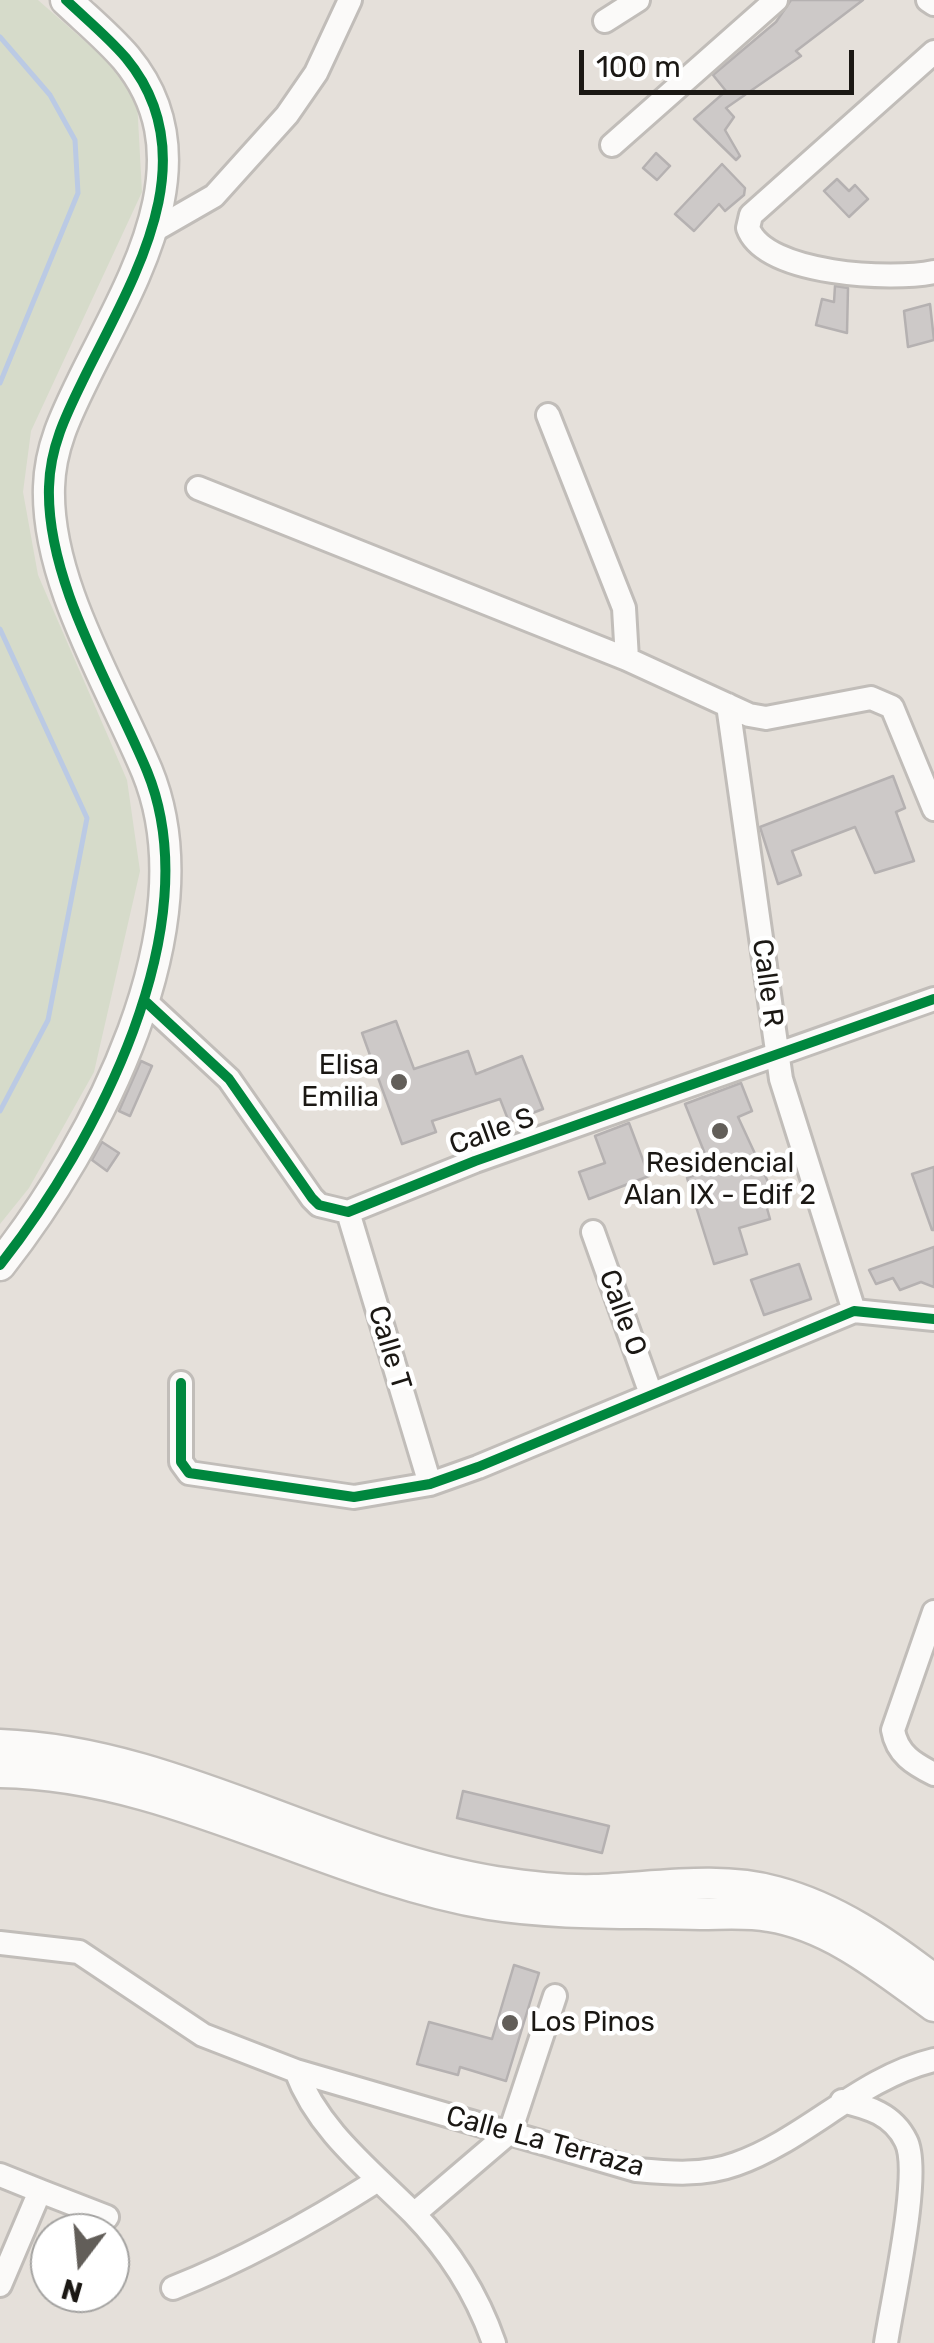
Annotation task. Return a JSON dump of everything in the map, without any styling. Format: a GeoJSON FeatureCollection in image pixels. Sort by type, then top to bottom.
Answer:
{"type":"FeatureCollection","features":[{"type":"Feature","properties":{"kind":"main road"},"geometry":{"type":"LineString","coordinates":[[0,1264],[49,1203],[116,1078],[146,1002],[160,923],[163,848],[149,777],[60,570],[48,485],[56,436],[152,230],[162,192],[163,150],[152,107],[128,60],[66,0]]}},
{"type":"Feature","properties":{"kind":"main road"},"geometry":{"type":"LineString","coordinates":[[0,1745],[109,1761],[408,1860],[493,1882],[545,1888],[736,1885],[774,1891],[840,1916],[934,1980]]}},
{"type":"Feature","properties":{"kind":"main road"},"geometry":{"type":"LineString","coordinates":[[0,1772],[80,1781],[138,1795],[432,1891],[489,1904],[543,1910],[770,1916],[815,1930],[860,1953],[934,2006]]}},
{"type":"Feature","properties":{"kind":"street"},"geometry":{"type":"LineString","coordinates":[[152,230],[214,196],[287,115],[316,73],[350,0]]}},
{"type":"Feature","properties":{"kind":"street"},"geometry":{"type":"LineString","coordinates":[[605,21],[638,0]]}},
{"type":"Feature","properties":{"kind":"street"},"geometry":{"type":"LineString","coordinates":[[612,144],[776,0]]}},
{"type":"Feature","properties":{"kind":"street"},"geometry":{"type":"LineString","coordinates":[[934,52],[751,214],[752,236],[775,255],[870,276],[910,278],[934,272]]}},
{"type":"Feature","properties":{"kind":"street"},"geometry":{"type":"LineString","coordinates":[[548,414],[624,608],[627,660]]}},
{"type":"Feature","properties":{"kind":"street"},"geometry":{"type":"LineString","coordinates":[[198,488],[627,660],[749,716],[766,718],[871,698],[892,706],[932,794]]}},
{"type":"Feature","properties":{"kind":"street","name":"Calle R"},"geometry":{"type":"LineString","coordinates":[[728,705],[777,1056],[854,1311]]}},
{"type":"Feature","properties":{"kind":"street","name":"Calle S"},"geometry":{"type":"LineString","coordinates":[[348,1212],[475,1160],[934,999]]}},
{"type":"Feature","properties":{"kind":"street"},"geometry":{"type":"LineString","coordinates":[[146,1002],[229,1079],[312,1198],[319,1205],[348,1212]]}},
{"type":"Feature","properties":{"kind":"street","name":"Calle T"},"geometry":{"type":"LineString","coordinates":[[348,1212],[430,1484]]}},
{"type":"Feature","properties":{"kind":"street","name":"Calle O"},"geometry":{"type":"LineString","coordinates":[[592,1232],[651,1394]]}},
{"type":"Feature","properties":{"kind":"street"},"geometry":{"type":"LineString","coordinates":[[181,1384],[181,1462],[189,1473],[354,1497],[430,1484],[854,1311],[934,1320]]}},
{"type":"Feature","properties":{"kind":"street"},"geometry":{"type":"LineString","coordinates":[[934,1612],[894,1730],[896,1744],[904,1754],[934,1774]]}},
{"type":"Feature","properties":{"kind":"street","name":"Calle La Terraza"},"geometry":{"type":"LineString","coordinates":[[0,1943],[79,1952],[203,2036],[296,2070],[636,2170],[679,2174],[736,2164],[896,2071],[934,2060]]}},
{"type":"Feature","properties":{"kind":"street"},"geometry":{"type":"LineString","coordinates":[[414,2214],[510,2132],[555,1996]]}},
{"type":"Feature","properties":{"kind":"street"},"geometry":{"type":"LineString","coordinates":[[296,2070],[312,2108],[414,2214],[466,2280],[494,2343]]}},
{"type":"Feature","properties":{"kind":"street"},"geometry":{"type":"LineString","coordinates":[[842,2101],[875,2109],[894,2124],[912,2160],[886,2343]]}},
{"type":"Feature","properties":{"kind":"street"},"geometry":{"type":"LineString","coordinates":[[0,2175],[97,2213]]}},
{"type":"Feature","properties":{"kind":"street"},"geometry":{"type":"LineString","coordinates":[[173,2288],[262,2249],[378,2180]]}},
{"type":"Feature","properties":{"kind":"street"},"geometry":{"type":"LineString","coordinates":[[0,2285],[40,2191]]}},
{"type":"Feature","properties":{"kind":"green space"},"geometry":{"type":"Polygon","coordinates":[[[0,0],[38,0],[104,58],[137,101],[142,192],[31,431],[23,492],[38,575],[127,780],[140,871],[94,1072],[29,1188],[0,1224],[0,0]]]}},
{"type":"Feature","properties":{"kind":"building"},"geometry":{"type":"Polygon","coordinates":[[[791,0],[863,0],[796,51],[801,56],[726,108],[734,117],[725,130],[740,156],[736,160],[694,119],[726,91],[713,75],[776,22],[791,0]]]}},
{"type":"Feature","properties":{"kind":"building"},"geometry":{"type":"Polygon","coordinates":[[[656,153],[670,166],[657,180],[643,168],[656,153]]]}},
{"type":"Feature","properties":{"kind":"building"},"geometry":{"type":"Polygon","coordinates":[[[722,164],[745,188],[744,195],[725,211],[719,204],[694,231],[675,214],[722,164]]]}},
{"type":"Feature","properties":{"kind":"building"},"geometry":{"type":"Polygon","coordinates":[[[837,179],[849,191],[855,185],[868,199],[849,217],[824,191],[837,179]]]}},
{"type":"Feature","properties":{"kind":"building"},"geometry":{"type":"Polygon","coordinates":[[[835,286],[848,288],[847,333],[816,325],[822,299],[834,302],[835,286]]]}},
{"type":"Feature","properties":{"kind":"building"},"geometry":{"type":"Polygon","coordinates":[[[930,304],[934,340],[908,347],[904,311],[930,304]]]}},
{"type":"Feature","properties":{"kind":"building"},"geometry":{"type":"Polygon","coordinates":[[[893,776],[905,808],[896,812],[914,861],[875,873],[855,827],[792,851],[801,875],[778,884],[760,827],[893,776]]]}},
{"type":"Feature","properties":{"kind":"building"},"geometry":{"type":"Polygon","coordinates":[[[396,1021],[414,1069],[468,1051],[476,1074],[522,1056],[543,1109],[509,1122],[500,1099],[432,1121],[436,1132],[402,1144],[362,1033],[396,1021]]]}},
{"type":"Feature","properties":{"kind":"building"},"geometry":{"type":"Polygon","coordinates":[[[141,1061],[152,1066],[130,1116],[119,1111],[141,1061]]]}},
{"type":"Feature","properties":{"kind":"building"},"geometry":{"type":"Polygon","coordinates":[[[741,1083],[752,1111],[738,1117],[769,1184],[761,1187],[770,1219],[739,1228],[747,1254],[714,1264],[687,1178],[711,1169],[685,1104],[741,1083]]]}},
{"type":"Feature","properties":{"kind":"building"},"geometry":{"type":"Polygon","coordinates":[[[629,1123],[649,1176],[589,1199],[579,1172],[605,1163],[595,1136],[629,1123]]]}},
{"type":"Feature","properties":{"kind":"building"},"geometry":{"type":"Polygon","coordinates":[[[102,1142],[119,1153],[107,1171],[92,1160],[102,1142]]]}},
{"type":"Feature","properties":{"kind":"building"},"geometry":{"type":"Polygon","coordinates":[[[934,1167],[934,1230],[932,1230],[912,1174],[934,1167]]]}},
{"type":"Feature","properties":{"kind":"building"},"geometry":{"type":"Polygon","coordinates":[[[934,1247],[934,1287],[921,1282],[900,1290],[893,1278],[876,1284],[869,1270],[934,1247]]]}},
{"type":"Feature","properties":{"kind":"building"},"geometry":{"type":"Polygon","coordinates":[[[799,1264],[811,1299],[764,1315],[751,1280],[799,1264]]]}},
{"type":"Feature","properties":{"kind":"building"},"geometry":{"type":"Polygon","coordinates":[[[463,1791],[609,1826],[602,1853],[457,1818],[463,1791]]]}},
{"type":"Feature","properties":{"kind":"building"},"geometry":{"type":"Polygon","coordinates":[[[514,1965],[539,1973],[506,2081],[460,2067],[458,2075],[417,2064],[429,2022],[492,2039],[514,1965]]]}},
{"type":"Feature","properties":{"kind":"waterway"},"geometry":{"type":"LineString","coordinates":[[0,37],[50,95],[75,140],[78,193],[0,383]]}},
{"type":"Feature","properties":{"kind":"waterway"},"geometry":{"type":"LineString","coordinates":[[0,629],[87,818],[48,1020],[0,1111]]}},
{"type":"Feature","properties":{"kind":"cycle path"},"geometry":{"type":"LineString","coordinates":[[0,1265],[72,1159],[105,1097],[133,1031],[154,964],[164,897],[163,832],[147,771],[69,595],[51,523],[49,487],[61,429],[124,299],[155,218],[162,177],[161,136],[150,96],[126,58],[66,0]]}},
{"type":"Feature","properties":{"kind":"cycle path"},"geometry":{"type":"LineString","coordinates":[[146,1002],[229,1079],[312,1198],[319,1205],[348,1212],[475,1161],[934,999]]}},
{"type":"Feature","properties":{"kind":"cycle path"},"geometry":{"type":"LineString","coordinates":[[181,1383],[181,1462],[189,1473],[354,1497],[430,1484],[478,1467],[854,1311],[934,1319]]}},
{"type":"Feature","properties":{"kind":"place","name":"Elisa Emilia"},"geometry":{"type":"Point","coordinates":[399,1082]}},
{"type":"Feature","properties":{"kind":"place","name":"Residencial Alan IX - Edif 2"},"geometry":{"type":"Point","coordinates":[720,1131]}},
{"type":"Feature","properties":{"kind":"place","name":"Los Pinos"},"geometry":{"type":"Point","coordinates":[510,2023]}}]}
